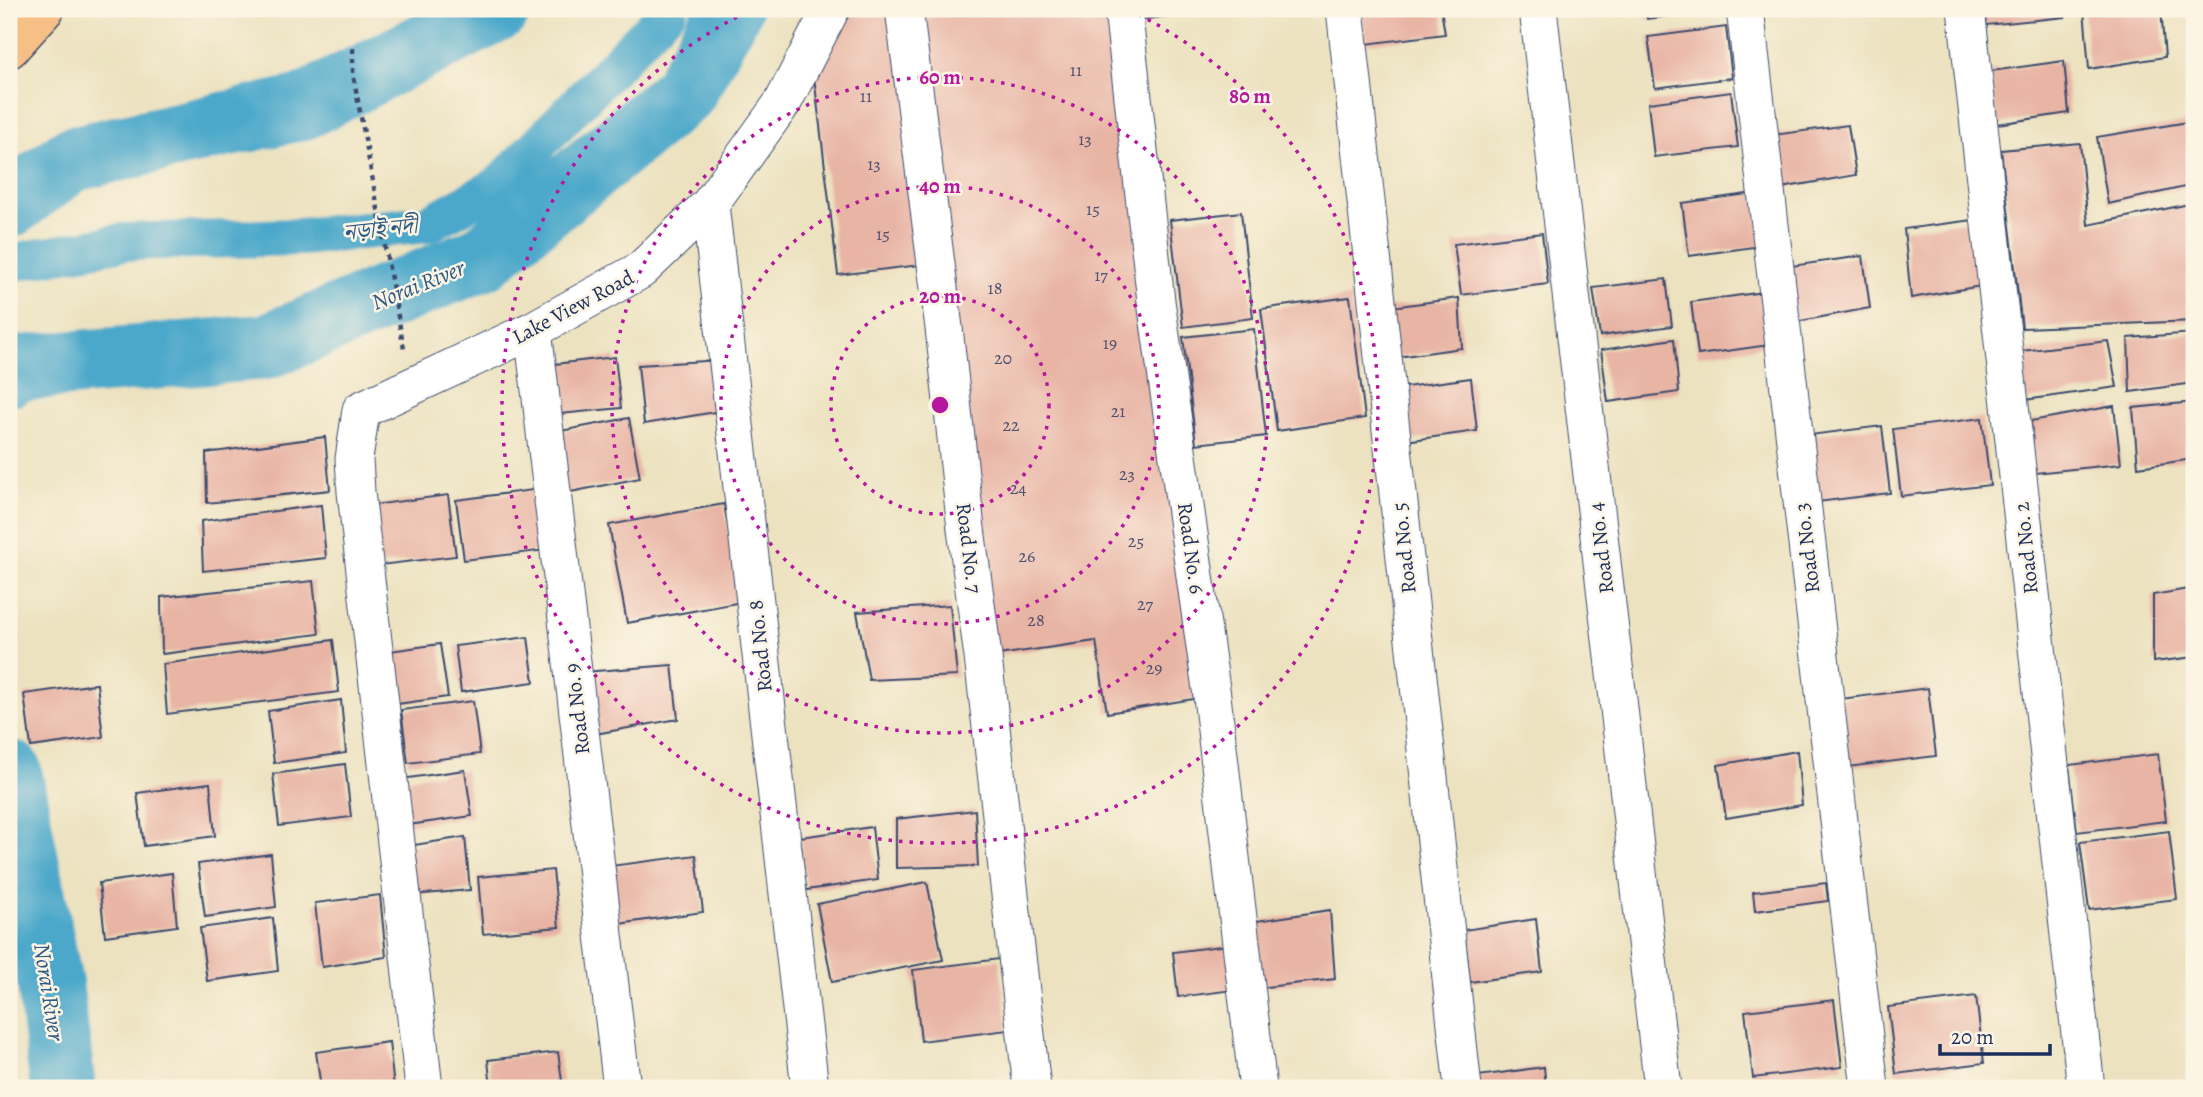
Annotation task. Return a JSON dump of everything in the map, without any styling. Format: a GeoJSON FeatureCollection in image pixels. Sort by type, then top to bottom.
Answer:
{"type":"FeatureCollection","features":[{"type":"Feature","properties":{"kind":"main road"},"geometry":{"type":"LineString","coordinates":[[9,49],[45,9]]}},
{"type":"Feature","properties":{"kind":"street","name":"Lake View Road"},"geometry":{"type":"LineString","coordinates":[[424,1088],[356,492],[354,459],[361,410],[533,330],[641,270],[710,204],[783,102],[831,9]]}},
{"type":"Feature","properties":{"kind":"street","name":"Road No. 7"},"geometry":{"type":"LineString","coordinates":[[904,9],[983,657],[1032,1088]]}},
{"type":"Feature","properties":{"kind":"street","name":"Road No. 6"},"geometry":{"type":"LineString","coordinates":[[1123,9],[1156,301],[1213,696],[1258,1088]]}},
{"type":"Feature","properties":{"kind":"street","name":"Road No. 5"},"geometry":{"type":"LineString","coordinates":[[1345,9],[1463,1088]]}},
{"type":"Feature","properties":{"kind":"street","name":"Road No. 4"},"geometry":{"type":"LineString","coordinates":[[1538,9],[1663,1088]]}},
{"type":"Feature","properties":{"kind":"street","name":"Road No. 3"},"geometry":{"type":"LineString","coordinates":[[1745,9],[1870,1088]]}},
{"type":"Feature","properties":{"kind":"street","name":"Road No. 2"},"geometry":{"type":"LineString","coordinates":[[1966,9],[2086,1088]]}},
{"type":"Feature","properties":{"kind":"street","name":"Road No. 8"},"geometry":{"type":"LineString","coordinates":[[710,204],[810,1088]]}},
{"type":"Feature","properties":{"kind":"street","name":"Road No. 9"},"geometry":{"type":"LineString","coordinates":[[533,330],[622,1088]]}},
{"type":"Feature","properties":{"kind":"path"},"geometry":{"type":"LineString","coordinates":[[353,48],[353,74],[402,340]]}},
{"type":"Feature","properties":{"kind":"building"},"geometry":{"type":"Polygon","coordinates":[[[831,9],[1215,10],[1124,22],[1212,696],[1107,713],[1096,641],[983,657],[936,263],[838,275],[813,68],[831,9]]]}},
{"type":"Feature","properties":{"kind":"building"},"geometry":{"type":"Polygon","coordinates":[[[1362,9],[1441,9],[1445,34],[1366,44],[1362,9]]]}},
{"type":"Feature","properties":{"kind":"building"},"geometry":{"type":"Polygon","coordinates":[[[1646,9],[1721,9],[1721,10],[1647,19],[1646,9]]]}},
{"type":"Feature","properties":{"kind":"building"},"geometry":{"type":"Polygon","coordinates":[[[1975,9],[2064,9],[2065,17],[1977,26],[1975,9]]]}},
{"type":"Feature","properties":{"kind":"building"},"geometry":{"type":"Polygon","coordinates":[[[2084,9],[2161,9],[2165,57],[2089,69],[2084,9]]]}},
{"type":"Feature","properties":{"kind":"building"},"geometry":{"type":"Polygon","coordinates":[[[1726,27],[1732,78],[1655,88],[1648,37],[1726,27]]]}},
{"type":"Feature","properties":{"kind":"building"},"geometry":{"type":"Polygon","coordinates":[[[2064,61],[2069,113],[1997,124],[1991,71],[2064,61]]]}},
{"type":"Feature","properties":{"kind":"building"},"geometry":{"type":"Polygon","coordinates":[[[1731,92],[1738,147],[1654,157],[1648,103],[1731,92]]]}},
{"type":"Feature","properties":{"kind":"building"},"geometry":{"type":"Polygon","coordinates":[[[2194,121],[2194,185],[2108,204],[2097,137],[2194,121]]]}},
{"type":"Feature","properties":{"kind":"building"},"geometry":{"type":"Polygon","coordinates":[[[1848,125],[1856,175],[1781,188],[1773,135],[1848,125]]]}},
{"type":"Feature","properties":{"kind":"building"},"geometry":{"type":"Polygon","coordinates":[[[2080,143],[2088,225],[2194,203],[2194,321],[2022,328],[2001,150],[2080,143]]]}},
{"type":"Feature","properties":{"kind":"building"},"geometry":{"type":"Polygon","coordinates":[[[1755,193],[1761,246],[1689,256],[1682,203],[1755,193]]]}},
{"type":"Feature","properties":{"kind":"building"},"geometry":{"type":"Polygon","coordinates":[[[1241,212],[1253,318],[1183,327],[1170,220],[1241,212]]]}},
{"type":"Feature","properties":{"kind":"building"},"geometry":{"type":"Polygon","coordinates":[[[1981,219],[1987,285],[1911,298],[1904,229],[1981,219]]]}},
{"type":"Feature","properties":{"kind":"building"},"geometry":{"type":"Polygon","coordinates":[[[1542,233],[1548,284],[1461,295],[1454,244],[1542,233]]]}},
{"type":"Feature","properties":{"kind":"building"},"geometry":{"type":"Polygon","coordinates":[[[1863,256],[1870,308],[1795,322],[1791,266],[1863,256]]]}},
{"type":"Feature","properties":{"kind":"building"},"geometry":{"type":"Polygon","coordinates":[[[1666,279],[1672,326],[1600,336],[1593,288],[1666,279]]]}},
{"type":"Feature","properties":{"kind":"building"},"geometry":{"type":"Polygon","coordinates":[[[1764,292],[1769,345],[1698,355],[1691,302],[1764,292]]]}},
{"type":"Feature","properties":{"kind":"building"},"geometry":{"type":"Polygon","coordinates":[[[1350,297],[1365,418],[1277,431],[1261,309],[1350,297]]]}},
{"type":"Feature","properties":{"kind":"building"},"geometry":{"type":"Polygon","coordinates":[[[1459,298],[1462,348],[1390,358],[1384,308],[1459,298]]]}},
{"type":"Feature","properties":{"kind":"building"},"geometry":{"type":"Polygon","coordinates":[[[1254,329],[1266,436],[1196,444],[1183,337],[1254,329]]]}},
{"type":"Feature","properties":{"kind":"building"},"geometry":{"type":"Polygon","coordinates":[[[2194,333],[2194,383],[2130,392],[2128,338],[2194,333]]]}},
{"type":"Feature","properties":{"kind":"building"},"geometry":{"type":"Polygon","coordinates":[[[1674,339],[1679,392],[1608,402],[1601,350],[1674,339]]]}},
{"type":"Feature","properties":{"kind":"building"},"geometry":{"type":"Polygon","coordinates":[[[2108,341],[2117,387],[2025,400],[2022,351],[2108,341]]]}},
{"type":"Feature","properties":{"kind":"building"},"geometry":{"type":"Polygon","coordinates":[[[615,357],[621,408],[560,414],[555,364],[615,357]]]}},
{"type":"Feature","properties":{"kind":"building"},"geometry":{"type":"Polygon","coordinates":[[[722,360],[727,410],[644,424],[638,365],[722,360]]]}},
{"type":"Feature","properties":{"kind":"building"},"geometry":{"type":"Polygon","coordinates":[[[1471,378],[1477,431],[1405,441],[1398,388],[1471,378]]]}},
{"type":"Feature","properties":{"kind":"building"},"geometry":{"type":"Polygon","coordinates":[[[2194,402],[2194,459],[2138,467],[2133,408],[2194,402]]]}},
{"type":"Feature","properties":{"kind":"building"},"geometry":{"type":"Polygon","coordinates":[[[2114,406],[2121,464],[2035,473],[2031,421],[2114,406]]]}},
{"type":"Feature","properties":{"kind":"building"},"geometry":{"type":"Polygon","coordinates":[[[629,418],[640,478],[551,496],[545,434],[629,418]]]}},
{"type":"Feature","properties":{"kind":"building"},"geometry":{"type":"Polygon","coordinates":[[[1982,418],[1990,485],[1901,496],[1893,429],[1982,418]]]}},
{"type":"Feature","properties":{"kind":"building"},"geometry":{"type":"Polygon","coordinates":[[[1882,426],[1890,493],[1802,504],[1793,437],[1882,426]]]}},
{"type":"Feature","properties":{"kind":"building"},"geometry":{"type":"Polygon","coordinates":[[[325,437],[330,490],[207,503],[206,453],[325,437]]]}},
{"type":"Feature","properties":{"kind":"building"},"geometry":{"type":"Polygon","coordinates":[[[540,489],[547,550],[464,560],[456,500],[540,489]]]}},
{"type":"Feature","properties":{"kind":"building"},"geometry":{"type":"Polygon","coordinates":[[[448,495],[456,556],[372,566],[365,506],[448,495]]]}},
{"type":"Feature","properties":{"kind":"building"},"geometry":{"type":"Polygon","coordinates":[[[724,504],[742,602],[627,623],[609,525],[724,504]]]}},
{"type":"Feature","properties":{"kind":"building"},"geometry":{"type":"Polygon","coordinates":[[[321,505],[326,558],[203,571],[201,521],[321,505]]]}},
{"type":"Feature","properties":{"kind":"building"},"geometry":{"type":"Polygon","coordinates":[[[313,581],[319,634],[162,654],[161,597],[313,581]]]}},
{"type":"Feature","properties":{"kind":"building"},"geometry":{"type":"Polygon","coordinates":[[[2194,588],[2194,657],[2153,662],[2153,595],[2194,588]]]}},
{"type":"Feature","properties":{"kind":"building"},"geometry":{"type":"Polygon","coordinates":[[[950,605],[957,676],[869,680],[857,612],[950,605]]]}},
{"type":"Feature","properties":{"kind":"building"},"geometry":{"type":"Polygon","coordinates":[[[528,637],[534,682],[461,692],[455,646],[528,637]]]}},
{"type":"Feature","properties":{"kind":"building"},"geometry":{"type":"Polygon","coordinates":[[[333,640],[339,692],[167,714],[163,664],[333,640]]]}},
{"type":"Feature","properties":{"kind":"building"},"geometry":{"type":"Polygon","coordinates":[[[440,644],[448,697],[397,704],[390,651],[440,644]]]}},
{"type":"Feature","properties":{"kind":"building"},"geometry":{"type":"Polygon","coordinates":[[[672,665],[678,719],[595,734],[584,672],[672,665]]]}},
{"type":"Feature","properties":{"kind":"building"},"geometry":{"type":"Polygon","coordinates":[[[97,684],[103,737],[31,747],[24,694],[97,684]]]}},
{"type":"Feature","properties":{"kind":"building"},"geometry":{"type":"Polygon","coordinates":[[[1928,688],[1936,756],[1848,767],[1840,699],[1928,688]]]}},
{"type":"Feature","properties":{"kind":"building"},"geometry":{"type":"Polygon","coordinates":[[[341,700],[346,753],[274,763],[268,711],[341,700]]]}},
{"type":"Feature","properties":{"kind":"building"},"geometry":{"type":"Polygon","coordinates":[[[473,701],[480,754],[408,763],[401,710],[473,701]]]}},
{"type":"Feature","properties":{"kind":"building"},"geometry":{"type":"Polygon","coordinates":[[[1797,751],[1802,805],[1726,818],[1718,765],[1797,751]]]}},
{"type":"Feature","properties":{"kind":"building"},"geometry":{"type":"Polygon","coordinates":[[[2158,754],[2166,821],[2077,832],[2069,765],[2158,754]]]}},
{"type":"Feature","properties":{"kind":"building"},"geometry":{"type":"Polygon","coordinates":[[[345,764],[351,817],[279,826],[273,774],[345,764]]]}},
{"type":"Feature","properties":{"kind":"building"},"geometry":{"type":"Polygon","coordinates":[[[465,770],[472,816],[408,825],[401,779],[465,770]]]}},
{"type":"Feature","properties":{"kind":"building"},"geometry":{"type":"Polygon","coordinates":[[[210,783],[215,836],[144,846],[137,793],[210,783]]]}},
{"type":"Feature","properties":{"kind":"building"},"geometry":{"type":"Polygon","coordinates":[[[975,810],[978,866],[896,868],[896,819],[975,810]]]}},
{"type":"Feature","properties":{"kind":"building"},"geometry":{"type":"Polygon","coordinates":[[[872,827],[878,880],[806,890],[800,837],[872,827]]]}},
{"type":"Feature","properties":{"kind":"building"},"geometry":{"type":"Polygon","coordinates":[[[2169,831],[2177,899],[2089,910],[2080,842],[2169,831]]]}},
{"type":"Feature","properties":{"kind":"building"},"geometry":{"type":"Polygon","coordinates":[[[465,837],[470,890],[413,895],[408,846],[465,837]]]}},
{"type":"Feature","properties":{"kind":"building"},"geometry":{"type":"Polygon","coordinates":[[[271,854],[276,907],[205,917],[198,864],[271,854]]]}},
{"type":"Feature","properties":{"kind":"building"},"geometry":{"type":"Polygon","coordinates":[[[696,855],[703,912],[618,924],[610,866],[696,855]]]}},
{"type":"Feature","properties":{"kind":"building"},"geometry":{"type":"Polygon","coordinates":[[[553,870],[559,927],[483,934],[478,877],[553,870]]]}},
{"type":"Feature","properties":{"kind":"building"},"geometry":{"type":"Polygon","coordinates":[[[172,873],[177,926],[105,936],[99,883],[172,873]]]}},
{"type":"Feature","properties":{"kind":"building"},"geometry":{"type":"Polygon","coordinates":[[[927,882],[943,960],[832,982],[817,904],[927,882]]]}},
{"type":"Feature","properties":{"kind":"building"},"geometry":{"type":"Polygon","coordinates":[[[1826,883],[1828,901],[1755,911],[1753,892],[1826,883]]]}},
{"type":"Feature","properties":{"kind":"building"},"geometry":{"type":"Polygon","coordinates":[[[380,895],[386,957],[322,967],[315,903],[380,895]]]}},
{"type":"Feature","properties":{"kind":"building"},"geometry":{"type":"Polygon","coordinates":[[[1330,910],[1335,979],[1258,988],[1250,922],[1330,910]]]}},
{"type":"Feature","properties":{"kind":"building"},"geometry":{"type":"Polygon","coordinates":[[[273,918],[278,971],[207,981],[200,928],[273,918]]]}},
{"type":"Feature","properties":{"kind":"building"},"geometry":{"type":"Polygon","coordinates":[[[1536,919],[1542,972],[1470,982],[1464,930],[1536,919]]]}},
{"type":"Feature","properties":{"kind":"building"},"geometry":{"type":"Polygon","coordinates":[[[1228,945],[1234,990],[1178,997],[1173,952],[1228,945]]]}},
{"type":"Feature","properties":{"kind":"building"},"geometry":{"type":"Polygon","coordinates":[[[999,959],[1008,1030],[921,1041],[913,970],[999,959]]]}},
{"type":"Feature","properties":{"kind":"building"},"geometry":{"type":"Polygon","coordinates":[[[1976,996],[1984,1063],[1896,1074],[1888,1007],[1976,996]]]}},
{"type":"Feature","properties":{"kind":"building"},"geometry":{"type":"Polygon","coordinates":[[[1834,1000],[1842,1067],[1753,1078],[1745,1011],[1834,1000]]]}},
{"type":"Feature","properties":{"kind":"building"},"geometry":{"type":"Polygon","coordinates":[[[389,1042],[394,1088],[321,1088],[316,1052],[389,1042]]]}},
{"type":"Feature","properties":{"kind":"building"},"geometry":{"type":"Polygon","coordinates":[[[558,1052],[563,1088],[491,1088],[488,1060],[558,1052]]]}},
{"type":"Feature","properties":{"kind":"building"},"geometry":{"type":"Polygon","coordinates":[[[1544,1067],[1546,1088],[1473,1088],[1471,1077],[1544,1067]]]}},
{"type":"Feature","properties":{"kind":"waterway","name":"Norai River"},"geometry":{"type":"LineString","coordinates":[[9,205],[72,159],[303,107],[498,9]]}},
{"type":"Feature","properties":{"kind":"waterway","name":"নড়াই নদী"},"geometry":{"type":"LineString","coordinates":[[9,263],[123,242],[301,237],[428,224],[499,185],[669,9]]}},
{"type":"Feature","properties":{"kind":"waterway","name":"Norai River"},"geometry":{"type":"LineString","coordinates":[[9,374],[10,369],[265,347],[482,258],[683,93],[729,9]]}},
{"type":"Feature","properties":{"kind":"waterway","name":"Norai River"},"geometry":{"type":"LineString","coordinates":[[9,772],[50,984],[63,1088]]}}]}
